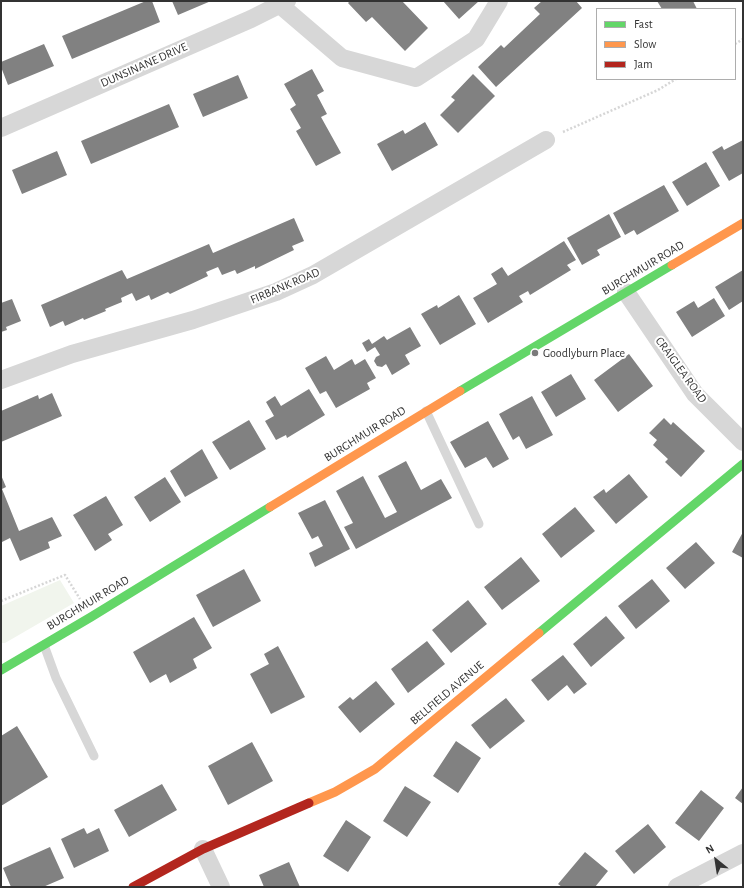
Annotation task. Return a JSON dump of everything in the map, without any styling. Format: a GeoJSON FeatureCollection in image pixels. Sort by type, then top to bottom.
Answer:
{"type":"FeatureCollection","features":[{"type":"Feature","properties":{"kind":"street"},"geometry":{"type":"LineString","coordinates":[[284,3],[342,58],[416,78],[476,39],[499,1]]}},
{"type":"Feature","properties":{"kind":"street","name":"DUNSINANE DRIVE"},"geometry":{"type":"LineString","coordinates":[[1,128],[284,3]]}},
{"type":"Feature","properties":{"kind":"street","name":"FIRBANK ROAD"},"geometry":{"type":"LineString","coordinates":[[1,380],[72,354],[193,320],[276,292],[313,276],[546,140]]}},
{"type":"Feature","properties":{"kind":"street","name":"BURGHMUIR ROAD"},"geometry":{"type":"LineString","coordinates":[[1,670],[426,411],[743,223]]}},
{"type":"Feature","properties":{"kind":"street","name":"CRAIGLEA ROAD"},"geometry":{"type":"LineString","coordinates":[[626,292],[695,394],[743,442]]}},
{"type":"Feature","properties":{"kind":"street","name":"BELLFIELD AVENUE"},"geometry":{"type":"LineString","coordinates":[[133,887],[203,849],[335,792],[356,781],[375,768],[743,464]]}},
{"type":"Feature","properties":{"kind":"street"},"geometry":{"type":"LineString","coordinates":[[203,849],[221,887]]}},
{"type":"Feature","properties":{"kind":"street"},"geometry":{"type":"LineString","coordinates":[[677,887],[743,853]]}},
{"type":"Feature","properties":{"kind":"lane"},"geometry":{"type":"LineString","coordinates":[[426,411],[479,524]]}},
{"type":"Feature","properties":{"kind":"lane"},"geometry":{"type":"LineString","coordinates":[[44,644],[56,678],[94,756]]}},
{"type":"Feature","properties":{"kind":"path"},"geometry":{"type":"LineString","coordinates":[[546,140],[658,90],[674,80]]}},
{"type":"Feature","properties":{"kind":"path"},"geometry":{"type":"LineString","coordinates":[[1,601],[65,574],[91,616]]}},
{"type":"Feature","properties":{"kind":"shaded area"},"geometry":{"type":"Polygon","coordinates":[[[60,580],[74,603],[5,643],[1,643],[1,606],[60,580]]]}},
{"type":"Feature","properties":{"kind":"building"},"geometry":{"type":"Polygon","coordinates":[[[146,1],[152,1],[160,22],[72,59],[62,36],[146,1]]]}},
{"type":"Feature","properties":{"kind":"building"},"geometry":{"type":"Polygon","coordinates":[[[172,1],[211,1],[178,15],[172,1]]]}},
{"type":"Feature","properties":{"kind":"building"},"geometry":{"type":"Polygon","coordinates":[[[350,1],[402,1],[428,28],[405,51],[372,17],[366,22],[348,3],[350,1]]]}},
{"type":"Feature","properties":{"kind":"building"},"geometry":{"type":"Polygon","coordinates":[[[443,1],[479,1],[459,19],[443,1]]]}},
{"type":"Feature","properties":{"kind":"building"},"geometry":{"type":"Polygon","coordinates":[[[542,1],[576,1],[582,8],[496,87],[478,67],[501,45],[504,48],[540,14],[534,8],[542,1]]]}},
{"type":"Feature","properties":{"kind":"building"},"geometry":{"type":"Polygon","coordinates":[[[657,1],[693,1],[696,8],[661,8],[657,1]]]}},
{"type":"Feature","properties":{"kind":"building"},"geometry":{"type":"Polygon","coordinates":[[[44,44],[54,66],[8,85],[1,67],[1,62],[44,44]]]}},
{"type":"Feature","properties":{"kind":"building"},"geometry":{"type":"Polygon","coordinates":[[[312,69],[324,91],[317,95],[327,114],[321,117],[341,153],[316,166],[296,131],[301,128],[290,109],[296,105],[284,84],[312,69]]]}},
{"type":"Feature","properties":{"kind":"building"},"geometry":{"type":"Polygon","coordinates":[[[473,74],[495,96],[458,133],[440,115],[455,100],[451,97],[473,74]]]}},
{"type":"Feature","properties":{"kind":"building"},"geometry":{"type":"Polygon","coordinates":[[[238,75],[248,98],[203,117],[193,94],[238,75]]]}},
{"type":"Feature","properties":{"kind":"building"},"geometry":{"type":"Polygon","coordinates":[[[169,104],[179,127],[91,164],[81,141],[169,104]]]}},
{"type":"Feature","properties":{"kind":"building"},"geometry":{"type":"Polygon","coordinates":[[[425,122],[438,145],[392,171],[377,144],[403,130],[405,134],[425,122]]]}},
{"type":"Feature","properties":{"kind":"building"},"geometry":{"type":"Polygon","coordinates":[[[743,140],[743,173],[729,181],[712,152],[722,146],[724,150],[743,140]]]}},
{"type":"Feature","properties":{"kind":"building"},"geometry":{"type":"Polygon","coordinates":[[[57,151],[67,175],[22,194],[12,170],[57,151]]]}},
{"type":"Feature","properties":{"kind":"building"},"geometry":{"type":"Polygon","coordinates":[[[706,162],[720,186],[687,206],[672,182],[706,162]]]}},
{"type":"Feature","properties":{"kind":"building"},"geometry":{"type":"Polygon","coordinates":[[[664,185],[679,211],[637,235],[634,230],[625,235],[613,213],[664,185]]]}},
{"type":"Feature","properties":{"kind":"building"},"geometry":{"type":"Polygon","coordinates":[[[609,214],[621,237],[597,250],[600,255],[582,265],[567,238],[609,214]]]}},
{"type":"Feature","properties":{"kind":"building"},"geometry":{"type":"Polygon","coordinates":[[[294,218],[304,241],[292,246],[294,250],[255,269],[255,266],[237,274],[235,270],[222,275],[218,267],[206,272],[208,276],[170,294],[168,292],[151,300],[149,295],[136,301],[132,293],[121,298],[122,302],[105,309],[106,311],[84,320],[83,318],[65,326],[63,321],[50,327],[41,305],[122,270],[127,279],[209,244],[213,253],[294,218]]]}},
{"type":"Feature","properties":{"kind":"building"},"geometry":{"type":"Polygon","coordinates":[[[564,241],[576,260],[567,265],[571,270],[530,295],[528,291],[519,296],[523,302],[488,323],[473,298],[497,284],[491,274],[502,267],[508,276],[564,241]]]}},
{"type":"Feature","properties":{"kind":"building"},"geometry":{"type":"Polygon","coordinates":[[[743,270],[743,301],[729,310],[715,287],[743,270]]]}},
{"type":"Feature","properties":{"kind":"building"},"geometry":{"type":"Polygon","coordinates":[[[459,295],[476,324],[440,345],[421,314],[437,305],[438,308],[459,295]]]}},
{"type":"Feature","properties":{"kind":"building"},"geometry":{"type":"Polygon","coordinates":[[[714,298],[725,316],[692,337],[676,312],[694,301],[698,308],[714,298]]]}},
{"type":"Feature","properties":{"kind":"building"},"geometry":{"type":"Polygon","coordinates":[[[12,299],[21,321],[6,327],[7,330],[1,332],[1,303],[12,299]]]}},
{"type":"Feature","properties":{"kind":"building"},"geometry":{"type":"Polygon","coordinates":[[[410,327],[421,346],[405,355],[410,364],[392,375],[386,364],[382,367],[377,366],[374,361],[376,357],[380,355],[375,347],[367,352],[362,343],[369,339],[372,344],[384,336],[387,340],[410,327]]]}},
{"type":"Feature","properties":{"kind":"building"},"geometry":{"type":"Polygon","coordinates":[[[629,354],[653,386],[618,412],[594,380],[629,354]]]}},
{"type":"Feature","properties":{"kind":"building"},"geometry":{"type":"Polygon","coordinates":[[[326,356],[334,370],[352,359],[355,365],[365,359],[376,378],[367,383],[370,389],[336,408],[326,391],[320,394],[305,368],[326,356]]]}},
{"type":"Feature","properties":{"kind":"building"},"geometry":{"type":"Polygon","coordinates":[[[571,374],[586,399],[556,417],[541,392],[571,374]]]}},
{"type":"Feature","properties":{"kind":"building"},"geometry":{"type":"Polygon","coordinates":[[[309,389],[325,415],[287,438],[286,435],[276,440],[265,421],[274,416],[266,402],[275,396],[281,406],[309,389]]]}},
{"type":"Feature","properties":{"kind":"building"},"geometry":{"type":"Polygon","coordinates":[[[52,393],[62,416],[1,442],[1,411],[38,395],[39,399],[52,393]]]}},
{"type":"Feature","properties":{"kind":"building"},"geometry":{"type":"Polygon","coordinates":[[[532,396],[553,435],[526,449],[519,436],[513,440],[499,414],[532,396]]]}},
{"type":"Feature","properties":{"kind":"building"},"geometry":{"type":"Polygon","coordinates":[[[664,418],[671,425],[673,422],[705,451],[681,477],[665,462],[668,459],[653,445],[657,440],[649,433],[664,418]]]}},
{"type":"Feature","properties":{"kind":"building"},"geometry":{"type":"Polygon","coordinates":[[[249,420],[266,449],[230,470],[212,442],[249,420]]]}},
{"type":"Feature","properties":{"kind":"building"},"geometry":{"type":"Polygon","coordinates":[[[488,421],[509,459],[493,468],[486,457],[465,468],[450,442],[488,421]]]}},
{"type":"Feature","properties":{"kind":"building"},"geometry":{"type":"Polygon","coordinates":[[[202,449],[218,478],[185,497],[170,471],[202,449]]]}},
{"type":"Feature","properties":{"kind":"building"},"geometry":{"type":"Polygon","coordinates":[[[406,461],[421,490],[441,479],[452,498],[356,549],[344,527],[353,523],[336,491],[363,476],[385,518],[397,512],[378,476],[406,461]]]}},
{"type":"Feature","properties":{"kind":"building"},"geometry":{"type":"Polygon","coordinates":[[[629,474],[648,497],[616,524],[593,497],[604,489],[606,493],[629,474]]]}},
{"type":"Feature","properties":{"kind":"building"},"geometry":{"type":"Polygon","coordinates":[[[1,475],[6,487],[2,489],[19,531],[52,517],[62,536],[48,542],[50,548],[20,561],[10,538],[2,542],[1,475]]]}},
{"type":"Feature","properties":{"kind":"building"},"geometry":{"type":"Polygon","coordinates":[[[165,477],[181,502],[150,522],[134,497],[165,477]]]}},
{"type":"Feature","properties":{"kind":"building"},"geometry":{"type":"Polygon","coordinates":[[[106,496],[123,525],[108,534],[112,540],[95,551],[73,515],[106,496]]]}},
{"type":"Feature","properties":{"kind":"building"},"geometry":{"type":"Polygon","coordinates":[[[325,500],[350,549],[315,567],[309,553],[323,546],[318,536],[312,539],[298,513],[325,500]]]}},
{"type":"Feature","properties":{"kind":"building"},"geometry":{"type":"Polygon","coordinates":[[[575,507],[595,531],[561,558],[542,534],[575,507]]]}},
{"type":"Feature","properties":{"kind":"building"},"geometry":{"type":"Polygon","coordinates":[[[743,532],[743,558],[732,552],[743,532]]]}},
{"type":"Feature","properties":{"kind":"building"},"geometry":{"type":"Polygon","coordinates":[[[696,542],[715,563],[685,589],[666,568],[696,542]]]}},
{"type":"Feature","properties":{"kind":"building"},"geometry":{"type":"Polygon","coordinates":[[[521,557],[540,581],[502,610],[484,587],[521,557]]]}},
{"type":"Feature","properties":{"kind":"building"},"geometry":{"type":"Polygon","coordinates":[[[244,569],[261,601],[213,627],[196,595],[244,569]]]}},
{"type":"Feature","properties":{"kind":"building"},"geometry":{"type":"Polygon","coordinates":[[[652,579],[670,601],[636,629],[618,606],[652,579]]]}},
{"type":"Feature","properties":{"kind":"building"},"geometry":{"type":"Polygon","coordinates":[[[468,600],[487,624],[451,653],[432,630],[468,600]]]}},
{"type":"Feature","properties":{"kind":"building"},"geometry":{"type":"Polygon","coordinates":[[[606,616],[625,638],[591,667],[573,644],[606,616]]]}},
{"type":"Feature","properties":{"kind":"building"},"geometry":{"type":"Polygon","coordinates":[[[194,617],[212,648],[193,659],[197,668],[170,683],[166,674],[150,683],[133,652],[194,617]]]}},
{"type":"Feature","properties":{"kind":"building"},"geometry":{"type":"Polygon","coordinates":[[[427,641],[445,664],[408,693],[391,669],[427,641]]]}},
{"type":"Feature","properties":{"kind":"building"},"geometry":{"type":"Polygon","coordinates":[[[278,646],[305,697],[271,714],[250,674],[269,664],[264,654],[278,646]]]}},
{"type":"Feature","properties":{"kind":"building"},"geometry":{"type":"Polygon","coordinates":[[[563,655],[587,684],[574,694],[567,685],[548,701],[531,680],[563,655]]]}},
{"type":"Feature","properties":{"kind":"building"},"geometry":{"type":"Polygon","coordinates":[[[376,681],[395,704],[360,733],[338,707],[350,697],[353,700],[376,681]]]}},
{"type":"Feature","properties":{"kind":"building"},"geometry":{"type":"Polygon","coordinates":[[[506,698],[525,721],[490,749],[471,725],[506,698]]]}},
{"type":"Feature","properties":{"kind":"building"},"geometry":{"type":"Polygon","coordinates":[[[17,726],[48,777],[1,806],[1,736],[17,726]]]}},
{"type":"Feature","properties":{"kind":"building"},"geometry":{"type":"Polygon","coordinates":[[[456,741],[481,758],[458,793],[433,776],[456,741]]]}},
{"type":"Feature","properties":{"kind":"building"},"geometry":{"type":"Polygon","coordinates":[[[252,742],[273,781],[228,805],[208,766],[252,742]]]}},
{"type":"Feature","properties":{"kind":"building"},"geometry":{"type":"Polygon","coordinates":[[[162,784],[177,810],[129,837],[114,810],[162,784]]]}},
{"type":"Feature","properties":{"kind":"building"},"geometry":{"type":"Polygon","coordinates":[[[405,786],[431,802],[407,837],[383,821],[405,786]]]}},
{"type":"Feature","properties":{"kind":"building"},"geometry":{"type":"Polygon","coordinates":[[[743,787],[743,804],[735,798],[743,787]]]}},
{"type":"Feature","properties":{"kind":"building"},"geometry":{"type":"Polygon","coordinates":[[[701,790],[724,808],[699,841],[675,823],[701,790]]]}},
{"type":"Feature","properties":{"kind":"building"},"geometry":{"type":"Polygon","coordinates":[[[346,820],[371,837],[348,872],[323,856],[346,820]]]}},
{"type":"Feature","properties":{"kind":"building"},"geometry":{"type":"Polygon","coordinates":[[[648,824],[666,847],[634,874],[615,851],[648,824]]]}},
{"type":"Feature","properties":{"kind":"building"},"geometry":{"type":"Polygon","coordinates":[[[84,828],[87,834],[99,828],[109,851],[74,868],[61,839],[84,828]]]}},
{"type":"Feature","properties":{"kind":"building"},"geometry":{"type":"Polygon","coordinates":[[[50,847],[64,878],[43,887],[11,887],[3,868],[50,847]]]}},
{"type":"Feature","properties":{"kind":"building"},"geometry":{"type":"Polygon","coordinates":[[[585,852],[608,871],[595,887],[562,887],[558,884],[585,852]]]}},
{"type":"Feature","properties":{"kind":"building"},"geometry":{"type":"Polygon","coordinates":[[[289,862],[300,887],[264,887],[259,875],[289,862]]]}},
{"type":"Feature","properties":{"kind":"traffic: fast"},"geometry":{"type":"LineString","coordinates":[[460,391],[672,265]]}},
{"type":"Feature","properties":{"kind":"traffic: fast"},"geometry":{"type":"LineString","coordinates":[[539,633],[743,464]]}},
{"type":"Feature","properties":{"kind":"traffic: fast"},"geometry":{"type":"LineString","coordinates":[[1,670],[91,617],[270,507]]}},
{"type":"Feature","properties":{"kind":"traffic: slow"},"geometry":{"type":"LineString","coordinates":[[672,265],[743,223]]}},
{"type":"Feature","properties":{"kind":"traffic: slow"},"geometry":{"type":"LineString","coordinates":[[270,507],[460,391]]}},
{"type":"Feature","properties":{"kind":"traffic: slow"},"geometry":{"type":"LineString","coordinates":[[309,803],[335,792],[375,769],[539,633]]}},
{"type":"Feature","properties":{"kind":"traffic: jam"},"geometry":{"type":"LineString","coordinates":[[133,887],[203,849],[309,803]]}},
{"type":"Feature","properties":{"kind":"place","name":"Goodlyburn Place"},"geometry":{"type":"Point","coordinates":[535,353]}}]}
